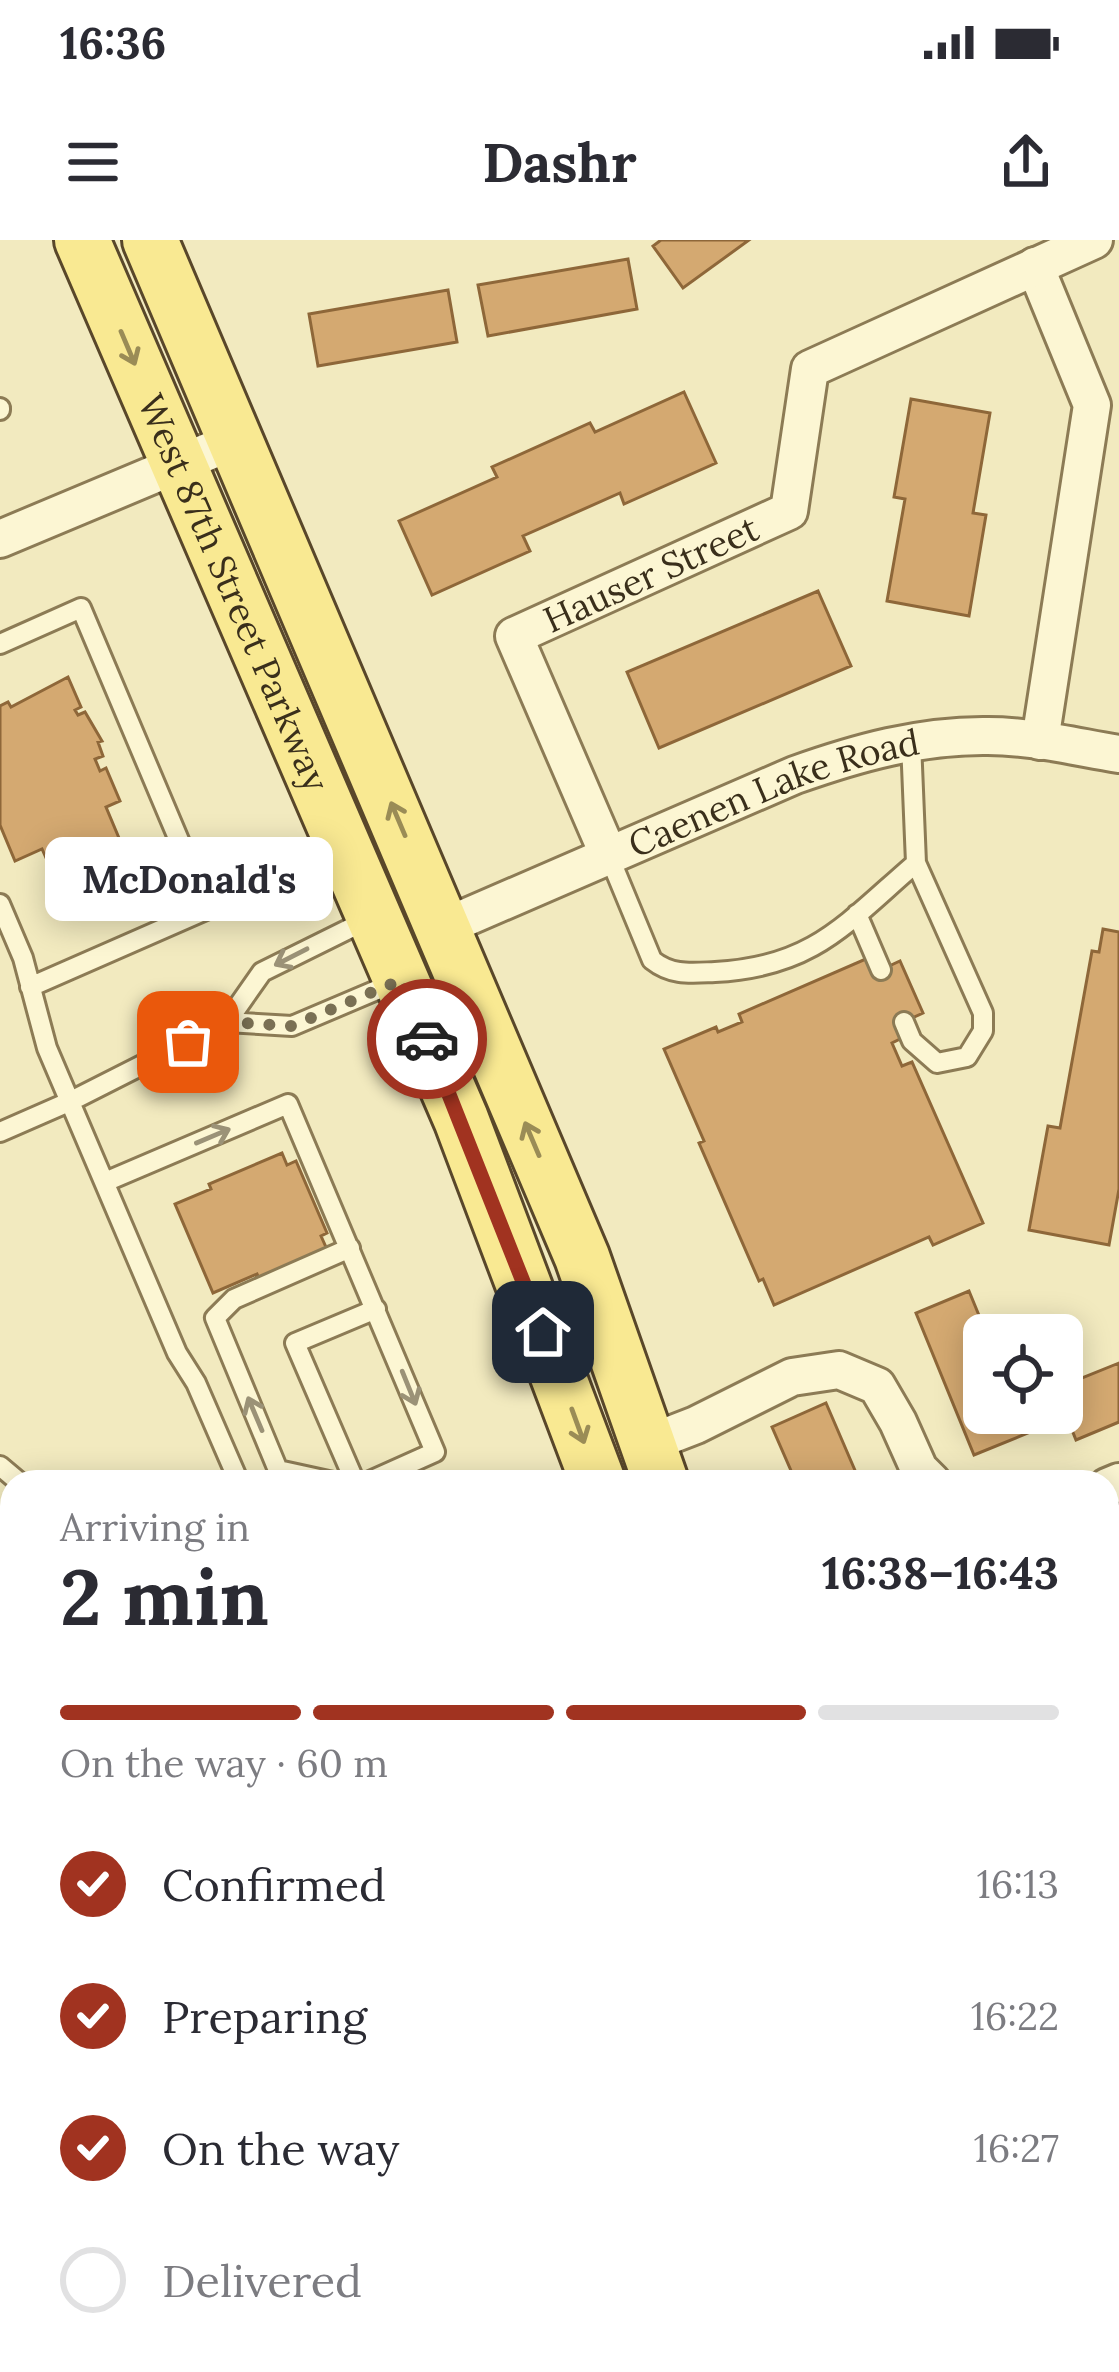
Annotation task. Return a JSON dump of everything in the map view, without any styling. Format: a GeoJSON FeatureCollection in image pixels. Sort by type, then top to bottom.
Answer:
{"type":"FeatureCollection","features":[{"type":"Feature","properties":{"kind":"main road","name":"West 87th Street Parkway"},"geometry":{"type":"LineString","coordinates":[[82,240],[461,1119],[593,1470]]}},
{"type":"Feature","properties":{"kind":"main road","name":"West 87th Street Parkway"},"geometry":{"type":"LineString","coordinates":[[150,240],[582,1257],[654,1463]]}},
{"type":"Feature","properties":{"kind":"street","name":"Hauser Street"},"geometry":{"type":"LineString","coordinates":[[609,856],[514,637],[790,511],[810,369],[1094,240]]}},
{"type":"Feature","properties":{"kind":"street"},"geometry":{"type":"LineString","coordinates":[[1034,266],[1092,405],[1040,741]]}},
{"type":"Feature","properties":{"kind":"street"},"geometry":{"type":"LineString","coordinates":[[0,539],[236,440]]}},
{"type":"Feature","properties":{"kind":"street","name":"Caenen Lake Road"},"geometry":{"type":"LineString","coordinates":[[444,927],[850,755],[911,742],[988,736],[1119,754]]}},
{"type":"Feature","properties":{"kind":"street"},"geometry":{"type":"LineString","coordinates":[[654,1463],[696,1426],[792,1377],[838,1370],[877,1386],[919,1470]]}},
{"type":"Feature","properties":{"kind":"lane"},"geometry":{"type":"LineString","coordinates":[[0,644],[81,608],[208,909],[30,986]]}},
{"type":"Feature","properties":{"kind":"lane"},"geometry":{"type":"LineString","coordinates":[[904,1022],[923,1055],[937,1063],[967,1057],[983,1031],[983,1013],[916,863],[911,742]]}},
{"type":"Feature","properties":{"kind":"lane"},"geometry":{"type":"LineString","coordinates":[[609,856],[652,960],[681,974],[778,963],[810,951],[916,863]]}},
{"type":"Feature","properties":{"kind":"lane"},"geometry":{"type":"LineString","coordinates":[[0,904],[30,986],[46,1048],[177,1353],[196,1383],[234,1470]]}},
{"type":"Feature","properties":{"kind":"lane"},"geometry":{"type":"LineString","coordinates":[[857,914],[881,970]]}},
{"type":"Feature","properties":{"kind":"lane"},"geometry":{"type":"LineString","coordinates":[[0,1132],[226,1022],[262,972],[375,916]]}},
{"type":"Feature","properties":{"kind":"lane"},"geometry":{"type":"LineString","coordinates":[[226,1022],[292,1026],[401,980]]}},
{"type":"Feature","properties":{"kind":"lane"},"geometry":{"type":"LineString","coordinates":[[105,1182],[288,1104],[435,1451],[394,1470]]}},
{"type":"Feature","properties":{"kind":"lane"},"geometry":{"type":"LineString","coordinates":[[278,1470],[215,1318],[234,1299],[350,1248]]}},
{"type":"Feature","properties":{"kind":"lane"},"geometry":{"type":"LineString","coordinates":[[350,1470],[295,1343],[376,1309]]}},
{"type":"Feature","properties":{"kind":"building"},"geometry":{"type":"Polygon","coordinates":[[[661,240],[749,240],[683,288],[653,246],[661,240]]]}},
{"type":"Feature","properties":{"kind":"building"},"geometry":{"type":"Polygon","coordinates":[[[628,259],[637,309],[488,336],[478,285],[628,259]]]}},
{"type":"Feature","properties":{"kind":"building"},"geometry":{"type":"Polygon","coordinates":[[[448,290],[457,342],[318,366],[309,314],[448,290]]]}},
{"type":"Feature","properties":{"kind":"building"},"geometry":{"type":"Polygon","coordinates":[[[684,392],[716,463],[624,504],[620,493],[523,536],[530,551],[432,595],[399,521],[497,477],[492,467],[590,423],[595,432],[684,392]]]}},
{"type":"Feature","properties":{"kind":"building"},"geometry":{"type":"Polygon","coordinates":[[[911,399],[990,413],[973,513],[986,515],[969,616],[887,601],[905,499],[894,497],[911,399]]]}},
{"type":"Feature","properties":{"kind":"building"},"geometry":{"type":"Polygon","coordinates":[[[818,591],[851,666],[659,748],[627,672],[818,591]]]}},
{"type":"Feature","properties":{"kind":"building"},"geometry":{"type":"Polygon","coordinates":[[[68,677],[81,707],[75,710],[78,715],[85,712],[102,741],[98,742],[103,756],[95,759],[100,771],[106,768],[120,801],[106,807],[124,850],[56,880],[42,849],[15,861],[0,825],[0,706],[8,702],[11,707],[68,677]]]}},
{"type":"Feature","properties":{"kind":"building"},"geometry":{"type":"Polygon","coordinates":[[[1103,929],[1119,932],[1119,1189],[1109,1245],[1029,1230],[1048,1126],[1060,1128],[1092,951],[1099,952],[1103,929]]]}},
{"type":"Feature","properties":{"kind":"building"},"geometry":{"type":"Polygon","coordinates":[[[868,958],[874,973],[900,961],[923,1013],[899,1024],[904,1037],[892,1043],[902,1066],[912,1062],[983,1223],[933,1245],[929,1237],[774,1305],[699,1143],[704,1141],[664,1049],[716,1027],[718,1032],[742,1022],[739,1014],[868,958]]]}},
{"type":"Feature","properties":{"kind":"building"},"geometry":{"type":"Polygon","coordinates":[[[282,1153],[287,1165],[296,1161],[327,1233],[321,1236],[330,1256],[262,1285],[257,1274],[213,1293],[175,1204],[282,1153]]]}},
{"type":"Feature","properties":{"kind":"building"},"geometry":{"type":"Polygon","coordinates":[[[969,1291],[978,1314],[963,1314],[963,1428],[916,1313],[969,1291]]]}},
{"type":"Feature","properties":{"kind":"building"},"geometry":{"type":"Polygon","coordinates":[[[1119,1363],[1119,1422],[1076,1440],[1074,1434],[1083,1434],[1083,1378],[1119,1363]]]}},
{"type":"Feature","properties":{"kind":"building"},"geometry":{"type":"Polygon","coordinates":[[[826,1403],[855,1470],[791,1470],[772,1427],[826,1403]]]}},
{"type":"Feature","properties":{"kind":"building"},"geometry":{"type":"Polygon","coordinates":[[[965,1434],[1026,1434],[974,1455],[965,1434]]]}},
{"type":"Feature","properties":{"kind":"way so far"},"geometry":{"type":"LineString","coordinates":[[188,1042],[226,1022],[292,1026],[401,980],[427,1039]]}},
{"type":"Feature","properties":{"kind":"place","name":"McDonald's"},"geometry":{"type":"Point","coordinates":[188,1042]}},
{"type":"Feature","properties":{"kind":"route"},"geometry":{"type":"LineString","coordinates":[[427,1039],[543,1332]]}}]}
